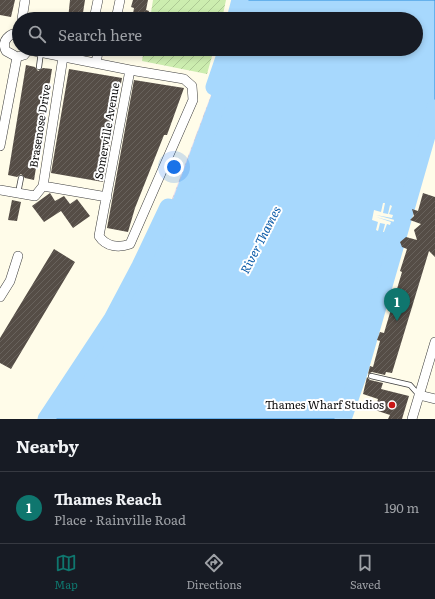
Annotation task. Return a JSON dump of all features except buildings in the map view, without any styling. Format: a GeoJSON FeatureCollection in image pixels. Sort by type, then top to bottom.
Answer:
{"type":"FeatureCollection","features":[{"type":"Feature","properties":{"kind":"street"},"geometry":{"type":"LineString","coordinates":[[23,12],[25,0]]}},
{"type":"Feature","properties":{"kind":"street"},"geometry":{"type":"LineString","coordinates":[[95,12],[98,0]]}},
{"type":"Feature","properties":{"kind":"street"},"geometry":{"type":"LineString","coordinates":[[117,12],[120,0]]}},
{"type":"Feature","properties":{"kind":"street"},"geometry":{"type":"LineString","coordinates":[[4,37],[2,48],[12,55]]}},
{"type":"Feature","properties":{"kind":"street"},"geometry":{"type":"LineString","coordinates":[[0,146],[17,57],[20,56]]}},
{"type":"Feature","properties":{"kind":"street"},"geometry":{"type":"LineString","coordinates":[[59,56],[130,70]]}},
{"type":"Feature","properties":{"kind":"street"},"geometry":{"type":"LineString","coordinates":[[96,63],[98,56]]}},
{"type":"Feature","properties":{"kind":"street","name":"Brasenose Drive"},"geometry":{"type":"LineString","coordinates":[[18,193],[35,196],[42,186],[63,57]]}},
{"type":"Feature","properties":{"kind":"street","name":"Somerville Avenue"},"geometry":{"type":"LineString","coordinates":[[130,70],[184,79],[192,86],[193,100],[130,244],[119,248],[102,241],[99,236],[107,196],[130,70]]}},
{"type":"Feature","properties":{"kind":"street"},"geometry":{"type":"LineString","coordinates":[[42,186],[107,196]]}},
{"type":"Feature","properties":{"kind":"street"},"geometry":{"type":"LineString","coordinates":[[0,190],[18,193]]}},
{"type":"Feature","properties":{"kind":"street"},"geometry":{"type":"LineString","coordinates":[[0,297],[10,282],[18,256]]}},
{"type":"Feature","properties":{"kind":"street"},"geometry":{"type":"LineString","coordinates":[[412,419],[435,342]]}},
{"type":"Feature","properties":{"kind":"street"},"geometry":{"type":"LineString","coordinates":[[419,395],[435,399]]}},
{"type":"Feature","properties":{"kind":"lane"},"geometry":{"type":"LineString","coordinates":[[39,67],[40,56]]}},
{"type":"Feature","properties":{"kind":"lane"},"geometry":{"type":"LineString","coordinates":[[18,193],[21,178]]}},
{"type":"Feature","properties":{"kind":"lane"},"geometry":{"type":"LineString","coordinates":[[371,376],[410,385],[419,395]]}},
{"type":"Feature","properties":{"kind":"shaded area"},"geometry":{"type":"Polygon","coordinates":[[[214,87],[222,91],[178,210],[169,207],[214,87]]]}},
{"type":"Feature","properties":{"kind":"green space"},"geometry":{"type":"Polygon","coordinates":[[[153,0],[226,0],[223,12],[151,12],[153,0]]]}},
{"type":"Feature","properties":{"kind":"green space"},"geometry":{"type":"Polygon","coordinates":[[[143,56],[212,56],[207,74],[142,61],[143,56]]]}},
{"type":"Feature","properties":{"kind":"water","name":"River Thames"},"geometry":{"type":"Polygon","coordinates":[[[240,0],[435,0],[435,108],[359,373],[343,419],[46,419],[112,319],[140,266],[168,207],[178,210],[222,91],[214,87],[225,56],[423,56],[423,12],[237,12],[240,0]]]}},
{"type":"Feature","properties":{"kind":"pier"},"geometry":{"type":"Polygon","coordinates":[[[383,203],[385,203],[383,213],[388,214],[390,205],[392,206],[389,214],[393,215],[392,218],[376,215],[402,222],[402,224],[376,217],[391,222],[390,225],[387,224],[384,232],[385,224],[380,223],[378,231],[376,230],[378,222],[372,220],[374,210],[381,212],[383,203]]]}},
{"type":"Feature","properties":{"kind":"waterway"},"geometry":{"type":"LineString","coordinates":[[237,12],[240,0]]}},
{"type":"Feature","properties":{"kind":"waterway"},"geometry":{"type":"LineString","coordinates":[[46,419],[112,319],[140,266],[168,207],[178,210],[222,91],[214,87],[225,56]]}},
{"type":"Feature","properties":{"kind":"waterway"},"geometry":{"type":"LineString","coordinates":[[343,419],[359,373],[435,108]]}},
{"type":"Feature","properties":{"kind":"place","name":"Thames Reach"},"geometry":{"type":"Point","coordinates":[397,321]}},
{"type":"Feature","properties":{"kind":"place","name":"Thames Wharf Studios"},"geometry":{"type":"Point","coordinates":[392,405]}}]}
